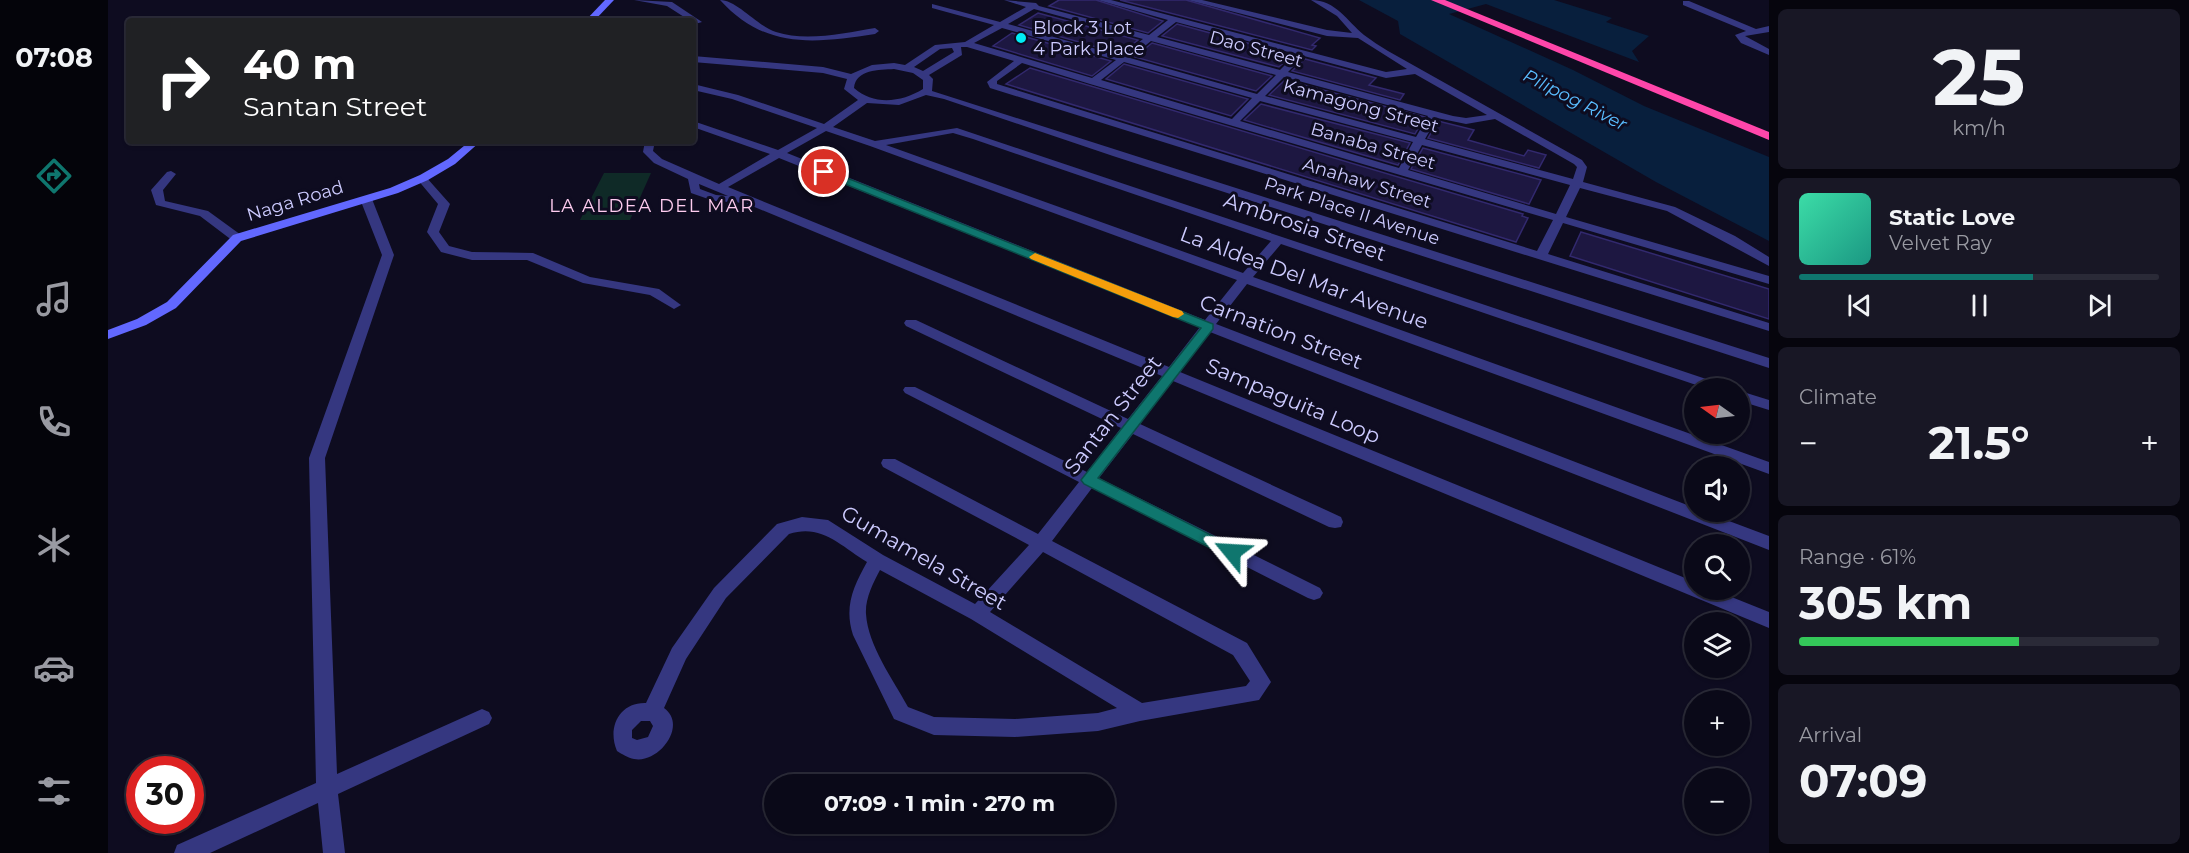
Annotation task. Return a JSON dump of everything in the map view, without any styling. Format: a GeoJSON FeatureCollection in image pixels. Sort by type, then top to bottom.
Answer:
{"type":"FeatureCollection","features":[{"type":"Feature","properties":{"kind":"highway"},"geometry":{"type":"LineString","coordinates":[[1436,0],[1476,6],[1749,115]]}},
{"type":"Feature","properties":{"kind":"highway"},"geometry":{"type":"LineString","coordinates":[[1460,5],[1669,97],[1769,136]]}},
{"type":"Feature","properties":{"kind":"street"},"geometry":{"type":"LineString","coordinates":[[592,18],[610,0]]}},
{"type":"Feature","properties":{"kind":"street"},"geometry":{"type":"LineString","coordinates":[[638,0],[674,2],[693,18]]}},
{"type":"Feature","properties":{"kind":"street"},"geometry":{"type":"LineString","coordinates":[[724,0],[734,10],[775,35],[833,37],[875,31]]}},
{"type":"Feature","properties":{"kind":"street","name":"Dao Street"},"geometry":{"type":"LineString","coordinates":[[1008,0],[1466,121],[1497,116]]}},
{"type":"Feature","properties":{"kind":"street"},"geometry":{"type":"LineString","coordinates":[[906,68],[938,47],[962,45],[1043,0]]}},
{"type":"Feature","properties":{"kind":"street"},"geometry":{"type":"LineString","coordinates":[[1102,0],[1386,75],[1416,71]]}},
{"type":"Feature","properties":{"kind":"street"},"geometry":{"type":"LineString","coordinates":[[1192,0],[1328,33],[1360,36]]}},
{"type":"Feature","properties":{"kind":"street"},"geometry":{"type":"LineString","coordinates":[[1315,0],[1340,14],[1360,36],[1416,71],[1578,162],[1582,167],[1577,183],[1541,256]]}},
{"type":"Feature","properties":{"kind":"street"},"geometry":{"type":"LineString","coordinates":[[1686,3],[1755,32]]}},
{"type":"Feature","properties":{"kind":"street","name":"Kamagong Street"},"geometry":{"type":"LineString","coordinates":[[935,6],[1258,97],[1671,209],[1731,239],[1769,262]]}},
{"type":"Feature","properties":{"kind":"street"},"geometry":{"type":"LineString","coordinates":[[1093,82],[1176,18]]}},
{"type":"Feature","properties":{"kind":"street"},"geometry":{"type":"LineString","coordinates":[[1769,29],[1739,35],[1739,38],[1769,52]]}},
{"type":"Feature","properties":{"kind":"street"},"geometry":{"type":"LineString","coordinates":[[924,74],[958,53],[962,45]]}},
{"type":"Feature","properties":{"kind":"street","name":"Banaba Street"},"geometry":{"type":"LineString","coordinates":[[962,45],[1402,171],[1769,280]]}},
{"type":"Feature","properties":{"kind":"street"},"geometry":{"type":"LineString","coordinates":[[1233,123],[1302,53]]}},
{"type":"Feature","properties":{"kind":"street"},"geometry":{"type":"LineString","coordinates":[[696,59],[823,70],[852,77]]}},
{"type":"Feature","properties":{"kind":"street","name":"Anahaw Street"},"geometry":{"type":"LineString","coordinates":[[1020,61],[994,79],[993,86],[1769,327]]}},
{"type":"Feature","properties":{"kind":"street"},"geometry":{"type":"LineString","coordinates":[[881,67],[906,68],[924,74],[930,84],[925,92],[915,98],[895,102],[866,100],[853,94],[848,83],[860,72],[881,67]]}},
{"type":"Feature","properties":{"kind":"street"},"geometry":{"type":"LineString","coordinates":[[696,88],[735,97],[824,128]]}},
{"type":"Feature","properties":{"kind":"street","name":"Park Place II Avenue"},"geometry":{"type":"LineString","coordinates":[[925,92],[947,97],[1128,158],[1769,363]]}},
{"type":"Feature","properties":{"kind":"street"},"geometry":{"type":"LineString","coordinates":[[722,187],[824,128],[866,100]]}},
{"type":"Feature","properties":{"kind":"street"},"geometry":{"type":"LineString","coordinates":[[1402,171],[1434,113]]}},
{"type":"Feature","properties":{"kind":"street","name":"Carnation Street"},"geometry":{"type":"LineString","coordinates":[[696,124],[779,154],[1208,326],[1769,543]]}},
{"type":"Feature","properties":{"kind":"street","name":"La Aldea Del Mar Avenue"},"geometry":{"type":"LineString","coordinates":[[824,128],[874,144],[1769,468]]}},
{"type":"Feature","properties":{"kind":"street","name":"Ambrosia Street"},"geometry":{"type":"LineString","coordinates":[[874,144],[953,130],[1689,378]]}},
{"type":"Feature","properties":{"kind":"street","name":"Naga Road"},"geometry":{"type":"LineString","coordinates":[[108,335],[136,326],[173,306],[190,290],[224,248],[237,238],[366,199],[422,179],[450,165],[473,144]]}},
{"type":"Feature","properties":{"kind":"street","name":"Sampaguita Loop"},"geometry":{"type":"LineString","coordinates":[[649,144],[648,152],[658,161],[693,177],[1769,620]]}},
{"type":"Feature","properties":{"kind":"street"},"geometry":{"type":"LineString","coordinates":[[171,174],[157,190],[160,203],[204,213],[237,238]]}},
{"type":"Feature","properties":{"kind":"street"},"geometry":{"type":"LineString","coordinates":[[693,177],[694,191],[704,196],[748,200]]}},
{"type":"Feature","properties":{"kind":"street"},"geometry":{"type":"LineString","coordinates":[[422,179],[444,204],[433,232],[445,249],[472,256],[529,256],[587,280],[654,292],[674,305]]}},
{"type":"Feature","properties":{"kind":"street"},"geometry":{"type":"LineString","coordinates":[[334,853],[327,789],[317,458],[388,255],[366,199]]}},
{"type":"Feature","properties":{"kind":"street","name":"Santan Street"},"geometry":{"type":"LineString","coordinates":[[977,614],[1039,545],[1244,279],[1278,240]]}},
{"type":"Feature","properties":{"kind":"street"},"geometry":{"type":"LineString","coordinates":[[911,323],[1335,522]]}},
{"type":"Feature","properties":{"kind":"street"},"geometry":{"type":"LineString","coordinates":[[910,390],[1314,593]]}},
{"type":"Feature","properties":{"kind":"street"},"geometry":{"type":"LineString","coordinates":[[1750,399],[1769,405]]}},
{"type":"Feature","properties":{"kind":"street"},"geometry":{"type":"LineString","coordinates":[[877,560],[865,584],[857,613],[866,643],[901,712],[934,726],[1015,728],[1098,722],[1140,712],[1252,694],[1262,682],[1240,650],[1039,545],[889,463]]}},
{"type":"Feature","properties":{"kind":"street","name":"Gumamela Street"},"geometry":{"type":"LineString","coordinates":[[652,712],[679,654],[720,593],[783,530],[802,523],[822,525],[877,560],[977,614],[1140,712]]}},
{"type":"Feature","properties":{"kind":"street"},"geometry":{"type":"LineString","coordinates":[[185,853],[482,718]]}},
{"type":"Feature","properties":{"kind":"green space"},"geometry":{"type":"Polygon","coordinates":[[[604,173],[651,173],[630,220],[580,220],[604,173]]]}},
{"type":"Feature","properties":{"kind":"water","name":"Pilipog River"},"geometry":{"type":"Polygon","coordinates":[[[1359,0],[1554,0],[1612,18],[1606,22],[1649,36],[1632,51],[1639,62],[1486,4],[1449,14],[1573,70],[1644,106],[1769,157],[1769,241],[1656,182],[1400,34],[1398,21],[1359,0]]]}},
{"type":"Feature","properties":{"kind":"building"},"geometry":{"type":"Polygon","coordinates":[[[1059,0],[1096,0],[1163,21],[1148,33],[1049,6],[1059,0]]]}},
{"type":"Feature","properties":{"kind":"building"},"geometry":{"type":"Polygon","coordinates":[[[1120,0],[1186,0],[1320,38],[1312,45],[1316,46],[1312,50],[1120,0]]]}},
{"type":"Feature","properties":{"kind":"building"},"geometry":{"type":"Polygon","coordinates":[[[1038,13],[1138,40],[1121,54],[1019,25],[1038,13]]]}},
{"type":"Feature","properties":{"kind":"building"},"geometry":{"type":"Polygon","coordinates":[[[1177,24],[1292,55],[1279,67],[1162,36],[1177,24]]]}},
{"type":"Feature","properties":{"kind":"building"},"geometry":{"type":"Polygon","coordinates":[[[1012,33],[1111,61],[1092,76],[993,46],[1012,33]]]}},
{"type":"Feature","properties":{"kind":"building"},"geometry":{"type":"Polygon","coordinates":[[[1152,43],[1272,76],[1256,91],[1135,57],[1152,43]]]}},
{"type":"Feature","properties":{"kind":"building"},"geometry":{"type":"Polygon","coordinates":[[[1305,59],[1376,78],[1369,85],[1404,94],[1400,100],[1292,71],[1305,59]]]}},
{"type":"Feature","properties":{"kind":"building"},"geometry":{"type":"Polygon","coordinates":[[[1124,64],[1248,99],[1231,116],[1106,79],[1124,64]]]}},
{"type":"Feature","properties":{"kind":"building"},"geometry":{"type":"Polygon","coordinates":[[[1030,68],[1523,214],[1522,216],[1528,218],[1516,242],[1006,84],[1030,68]]]}},
{"type":"Feature","properties":{"kind":"building"},"geometry":{"type":"Polygon","coordinates":[[[1285,80],[1425,117],[1415,134],[1269,95],[1285,80]]]}},
{"type":"Feature","properties":{"kind":"building"},"geometry":{"type":"Polygon","coordinates":[[[1261,104],[1410,143],[1398,165],[1244,120],[1261,104]]]}},
{"type":"Feature","properties":{"kind":"building"},"geometry":{"type":"Polygon","coordinates":[[[1438,121],[1474,130],[1468,140],[1524,156],[1528,150],[1546,155],[1539,168],[1428,138],[1438,121]]]}},
{"type":"Feature","properties":{"kind":"building"},"geometry":{"type":"Polygon","coordinates":[[[1423,148],[1541,180],[1529,204],[1411,169],[1423,148]]]}},
{"type":"Feature","properties":{"kind":"building"},"geometry":{"type":"Polygon","coordinates":[[[1581,232],[1769,289],[1769,319],[1570,256],[1581,232]]]}},
{"type":"Feature","properties":{"kind":"slow traffic"},"geometry":{"type":"LineString","coordinates":[[1035,257],[1178,314]]}},
{"type":"Feature","properties":{"kind":"place","name":"Block 3 Lot 4 Park Place"},"geometry":{"type":"Point","coordinates":[1021,38]}},
{"type":"Feature","properties":{"kind":"district","name":"LA ALDEA DEL MAR"},"geometry":{"type":"Point","coordinates":[652,206]}},
{"type":"Feature","properties":{"kind":"route"},"geometry":{"type":"LineString","coordinates":[[824,172],[1208,326],[1089,480],[1232,552]]}}]}
